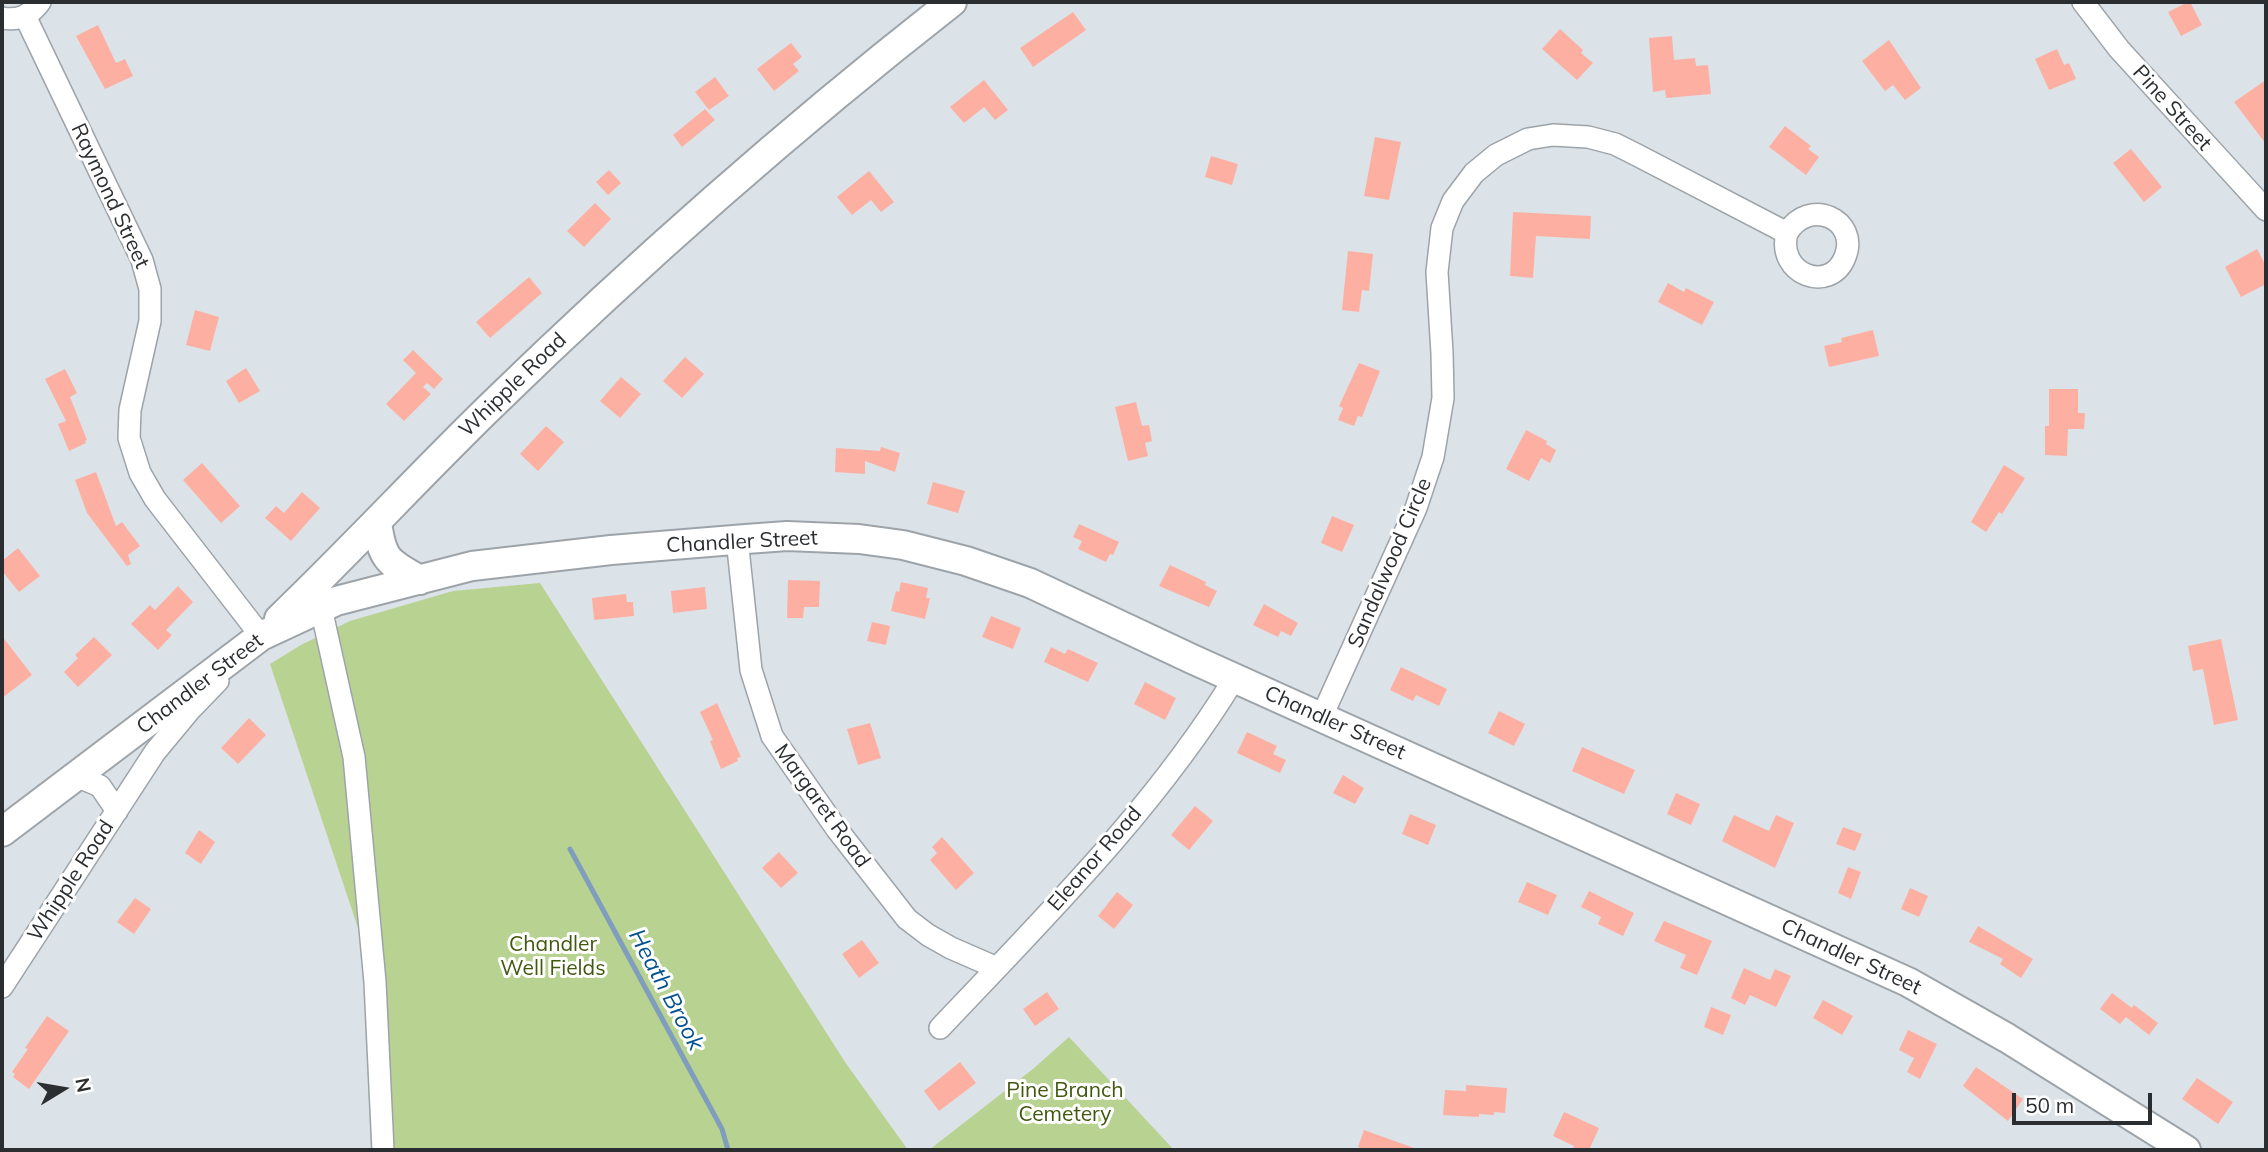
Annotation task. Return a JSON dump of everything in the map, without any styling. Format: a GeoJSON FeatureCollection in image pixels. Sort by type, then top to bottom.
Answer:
{"type":"FeatureCollection","features":[{"type":"Feature","properties":{"kind":"main road","name":"Whipple Road"},"geometry":{"type":"LineString","coordinates":[[261,636],[377,522],[422,473],[618,285],[829,100],[952,2]]}},
{"type":"Feature","properties":{"kind":"main road"},"geometry":{"type":"LineString","coordinates":[[377,522],[381,547],[392,565],[420,580]]}},
{"type":"Feature","properties":{"kind":"main road","name":"Chandler Street"},"geometry":{"type":"LineString","coordinates":[[2,832],[261,636],[337,601],[472,566],[611,550],[786,536],[859,539],[904,545],[966,561],[1030,583],[1908,982],[2007,1038],[2186,1150]]}},
{"type":"Feature","properties":{"kind":"street","name":"Pine Street"},"geometry":{"type":"LineString","coordinates":[[2084,2],[2119,49],[2266,210]]}},
{"type":"Feature","properties":{"kind":"street","name":"Raymond Street"},"geometry":{"type":"LineString","coordinates":[[2,18],[15,19],[32,9],[142,260],[150,289],[150,321],[130,410],[129,438],[140,473],[155,499],[261,636]]}},
{"type":"Feature","properties":{"kind":"street","name":"Sandalwood Circle"},"geometry":{"type":"LineString","coordinates":[[1322,716],[1416,508],[1433,457],[1443,398],[1437,272],[1442,228],[1453,201],[1474,173],[1496,155],[1528,139],[1553,135],[1588,137],[1635,153],[1787,233]]}},
{"type":"Feature","properties":{"kind":"street","name":"Margaret Road"},"geometry":{"type":"LineString","coordinates":[[737,539],[751,670],[772,736],[836,828],[907,919],[951,948],[997,968]]}},
{"type":"Feature","properties":{"kind":"street"},"geometry":{"type":"LineString","coordinates":[[321,608],[354,757],[375,982],[383,1150]]}},
{"type":"Feature","properties":{"kind":"street","name":"Whipple Road"},"geometry":{"type":"LineString","coordinates":[[2,987],[155,752],[189,711],[261,636]]}},
{"type":"Feature","properties":{"kind":"street","name":"Eleanor Road"},"geometry":{"type":"LineString","coordinates":[[940,1028],[1032,931],[1180,762],[1234,678]]}},
{"type":"Feature","properties":{"kind":"street","name":"Whipple Road"},"geometry":{"type":"LineString","coordinates":[[76,776],[100,786],[117,811]]}},
{"type":"Feature","properties":{"kind":"green space","name":"Chandler Well Fields"},"geometry":{"type":"Polygon","coordinates":[[[540,583],[845,1062],[908,1150],[371,1150],[362,940],[270,664],[350,621],[453,591],[540,583]]]}},
{"type":"Feature","properties":{"kind":"green space","name":"Pine Branch Cemetery"},"geometry":{"type":"Polygon","coordinates":[[[1069,1037],[1174,1150],[929,1150],[1033,1069],[1069,1037]]]}},
{"type":"Feature","properties":{"kind":"building"},"geometry":{"type":"Polygon","coordinates":[[[2188,2],[2202,25],[2181,36],[2168,12],[2188,2]]]}},
{"type":"Feature","properties":{"kind":"building"},"geometry":{"type":"Polygon","coordinates":[[[1073,12],[1086,30],[1033,67],[1020,48],[1073,12]]]}},
{"type":"Feature","properties":{"kind":"building"},"geometry":{"type":"Polygon","coordinates":[[[98,25],[116,63],[125,59],[133,76],[105,89],[76,36],[98,25]]]}},
{"type":"Feature","properties":{"kind":"building"},"geometry":{"type":"Polygon","coordinates":[[[1560,29],[1593,63],[1577,80],[1542,49],[1560,29]]]}},
{"type":"Feature","properties":{"kind":"building"},"geometry":{"type":"Polygon","coordinates":[[[1672,36],[1674,60],[1695,58],[1696,66],[1708,65],[1711,94],[1666,98],[1665,90],[1653,92],[1649,38],[1672,36]]]}},
{"type":"Feature","properties":{"kind":"building"},"geometry":{"type":"Polygon","coordinates":[[[1889,40],[1921,88],[1905,100],[1893,85],[1885,91],[1862,61],[1889,40]]]}},
{"type":"Feature","properties":{"kind":"building"},"geometry":{"type":"Polygon","coordinates":[[[791,43],[802,57],[793,64],[799,71],[774,91],[757,69],[791,43]]]}},
{"type":"Feature","properties":{"kind":"building"},"geometry":{"type":"Polygon","coordinates":[[[2057,49],[2064,65],[2069,63],[2076,79],[2049,90],[2035,59],[2057,49]]]}},
{"type":"Feature","properties":{"kind":"building"},"geometry":{"type":"Polygon","coordinates":[[[715,77],[729,96],[709,110],[695,92],[715,77]]]}},
{"type":"Feature","properties":{"kind":"building"},"geometry":{"type":"Polygon","coordinates":[[[984,80],[1008,110],[995,120],[984,107],[964,123],[950,107],[984,80]]]}},
{"type":"Feature","properties":{"kind":"building"},"geometry":{"type":"Polygon","coordinates":[[[2266,80],[2266,144],[2234,102],[2266,80]]]}},
{"type":"Feature","properties":{"kind":"building"},"geometry":{"type":"Polygon","coordinates":[[[705,109],[715,120],[682,147],[673,135],[705,109]]]}},
{"type":"Feature","properties":{"kind":"building"},"geometry":{"type":"Polygon","coordinates":[[[1785,126],[1811,146],[1808,149],[1819,157],[1806,175],[1769,147],[1785,126]]]}},
{"type":"Feature","properties":{"kind":"building"},"geometry":{"type":"Polygon","coordinates":[[[1375,137],[1401,142],[1389,200],[1364,196],[1375,137]]]}},
{"type":"Feature","properties":{"kind":"building"},"geometry":{"type":"Polygon","coordinates":[[[2131,149],[2162,187],[2144,202],[2113,163],[2131,149]]]}},
{"type":"Feature","properties":{"kind":"building"},"geometry":{"type":"Polygon","coordinates":[[[1211,156],[1238,164],[1232,185],[1205,177],[1211,156]]]}},
{"type":"Feature","properties":{"kind":"building"},"geometry":{"type":"Polygon","coordinates":[[[609,170],[621,183],[608,195],[596,182],[609,170]]]}},
{"type":"Feature","properties":{"kind":"building"},"geometry":{"type":"Polygon","coordinates":[[[869,171],[894,202],[881,212],[871,200],[852,215],[837,197],[869,171]]]}},
{"type":"Feature","properties":{"kind":"building"},"geometry":{"type":"Polygon","coordinates":[[[595,203],[611,219],[584,247],[567,231],[595,203]]]}},
{"type":"Feature","properties":{"kind":"building"},"geometry":{"type":"Polygon","coordinates":[[[1513,212],[1591,216],[1590,239],[1536,236],[1533,278],[1510,276],[1513,212]]]}},
{"type":"Feature","properties":{"kind":"building"},"geometry":{"type":"Polygon","coordinates":[[[2257,249],[2266,266],[2266,284],[2241,297],[2225,267],[2257,249]]]}},
{"type":"Feature","properties":{"kind":"building"},"geometry":{"type":"Polygon","coordinates":[[[1348,251],[1373,254],[1369,291],[1362,290],[1359,312],[1342,310],[1348,251]]]}},
{"type":"Feature","properties":{"kind":"building"},"geometry":{"type":"Polygon","coordinates":[[[529,277],[542,293],[490,338],[476,322],[529,277]]]}},
{"type":"Feature","properties":{"kind":"building"},"geometry":{"type":"Polygon","coordinates":[[[1668,283],[1684,292],[1686,288],[1714,302],[1702,325],[1658,302],[1668,283]]]}},
{"type":"Feature","properties":{"kind":"building"},"geometry":{"type":"Polygon","coordinates":[[[195,310],[219,317],[210,351],[186,345],[195,310]]]}},
{"type":"Feature","properties":{"kind":"building"},"geometry":{"type":"Polygon","coordinates":[[[1873,330],[1879,356],[1829,367],[1824,346],[1842,342],[1841,338],[1873,330]]]}},
{"type":"Feature","properties":{"kind":"building"},"geometry":{"type":"Polygon","coordinates":[[[413,350],[443,379],[434,389],[427,383],[423,387],[431,394],[404,421],[386,404],[416,373],[403,360],[413,350]]]}},
{"type":"Feature","properties":{"kind":"building"},"geometry":{"type":"Polygon","coordinates":[[[685,357],[704,374],[682,398],[663,381],[685,357]]]}},
{"type":"Feature","properties":{"kind":"building"},"geometry":{"type":"Polygon","coordinates":[[[1359,363],[1380,371],[1362,417],[1358,416],[1354,426],[1338,420],[1343,408],[1339,406],[1359,363]]]}},
{"type":"Feature","properties":{"kind":"building"},"geometry":{"type":"Polygon","coordinates":[[[246,368],[260,391],[239,403],[226,381],[246,368]]]}},
{"type":"Feature","properties":{"kind":"building"},"geometry":{"type":"Polygon","coordinates":[[[65,369],[77,393],[70,397],[87,440],[69,451],[58,424],[66,421],[45,379],[65,369]]]}},
{"type":"Feature","properties":{"kind":"building"},"geometry":{"type":"Polygon","coordinates":[[[621,377],[641,394],[620,418],[600,401],[621,377]]]}},
{"type":"Feature","properties":{"kind":"building"},"geometry":{"type":"Polygon","coordinates":[[[2049,389],[2078,389],[2078,413],[2085,413],[2084,429],[2068,429],[2067,456],[2045,455],[2045,426],[2049,426],[2049,389]]]}},
{"type":"Feature","properties":{"kind":"building"},"geometry":{"type":"Polygon","coordinates":[[[1136,402],[1142,426],[1149,425],[1152,441],[1145,443],[1148,456],[1128,461],[1115,407],[1136,402]]]}},
{"type":"Feature","properties":{"kind":"building"},"geometry":{"type":"Polygon","coordinates":[[[546,426],[564,442],[538,471],[520,454],[546,426]]]}},
{"type":"Feature","properties":{"kind":"building"},"geometry":{"type":"Polygon","coordinates":[[[1526,430],[1547,441],[1546,444],[1556,450],[1550,463],[1541,458],[1529,481],[1506,469],[1526,430]]]}},
{"type":"Feature","properties":{"kind":"building"},"geometry":{"type":"Polygon","coordinates":[[[881,447],[900,453],[895,472],[865,461],[865,474],[835,472],[836,448],[880,451],[881,447]]]}},
{"type":"Feature","properties":{"kind":"building"},"geometry":{"type":"Polygon","coordinates":[[[202,463],[240,506],[221,523],[183,480],[202,463]]]}},
{"type":"Feature","properties":{"kind":"building"},"geometry":{"type":"Polygon","coordinates":[[[2004,465],[2025,478],[2002,514],[1999,512],[1986,532],[1971,522],[2004,465]]]}},
{"type":"Feature","properties":{"kind":"building"},"geometry":{"type":"Polygon","coordinates":[[[96,472],[116,526],[122,522],[140,546],[128,555],[131,564],[127,566],[87,513],[75,480],[96,472]]]}},
{"type":"Feature","properties":{"kind":"building"},"geometry":{"type":"Polygon","coordinates":[[[933,482],[965,491],[958,513],[927,504],[933,482]]]}},
{"type":"Feature","properties":{"kind":"building"},"geometry":{"type":"Polygon","coordinates":[[[302,492],[320,508],[291,541],[265,518],[276,506],[284,513],[302,492]]]}},
{"type":"Feature","properties":{"kind":"building"},"geometry":{"type":"Polygon","coordinates":[[[1332,516],[1354,525],[1342,552],[1321,543],[1332,516]]]}},
{"type":"Feature","properties":{"kind":"building"},"geometry":{"type":"Polygon","coordinates":[[[1079,524],[1119,542],[1106,562],[1078,549],[1082,541],[1073,537],[1079,524]]]}},
{"type":"Feature","properties":{"kind":"building"},"geometry":{"type":"Polygon","coordinates":[[[18,548],[40,576],[19,592],[2,571],[2,561],[18,548]]]}},
{"type":"Feature","properties":{"kind":"building"},"geometry":{"type":"Polygon","coordinates":[[[1170,565],[1206,582],[1205,585],[1217,591],[1209,607],[1159,586],[1170,565]]]}},
{"type":"Feature","properties":{"kind":"building"},"geometry":{"type":"Polygon","coordinates":[[[788,580],[820,581],[819,607],[804,607],[803,618],[787,618],[788,580]]]}},
{"type":"Feature","properties":{"kind":"building"},"geometry":{"type":"Polygon","coordinates":[[[901,582],[928,588],[926,598],[930,598],[925,619],[891,611],[901,582]]]}},
{"type":"Feature","properties":{"kind":"building"},"geometry":{"type":"Polygon","coordinates":[[[178,586],[193,602],[166,630],[172,635],[158,650],[131,624],[150,605],[155,610],[178,586]]]}},
{"type":"Feature","properties":{"kind":"building"},"geometry":{"type":"Polygon","coordinates":[[[705,587],[707,609],[673,613],[671,591],[705,587]]]}},
{"type":"Feature","properties":{"kind":"building"},"geometry":{"type":"Polygon","coordinates":[[[626,594],[627,602],[633,602],[634,616],[594,620],[592,598],[626,594]]]}},
{"type":"Feature","properties":{"kind":"building"},"geometry":{"type":"Polygon","coordinates":[[[1264,604],[1298,623],[1291,636],[1281,631],[1278,637],[1253,625],[1264,604]]]}},
{"type":"Feature","properties":{"kind":"building"},"geometry":{"type":"Polygon","coordinates":[[[991,616],[1021,628],[1013,649],[982,637],[991,616]]]}},
{"type":"Feature","properties":{"kind":"building"},"geometry":{"type":"Polygon","coordinates":[[[872,622],[890,626],[886,645],[867,641],[872,622]]]}},
{"type":"Feature","properties":{"kind":"building"},"geometry":{"type":"Polygon","coordinates":[[[2,636],[32,675],[2,698],[2,636]]]}},
{"type":"Feature","properties":{"kind":"building"},"geometry":{"type":"Polygon","coordinates":[[[94,637],[112,655],[78,687],[64,672],[78,658],[75,655],[94,637]]]}},
{"type":"Feature","properties":{"kind":"building"},"geometry":{"type":"Polygon","coordinates":[[[2221,639],[2238,720],[2214,725],[2203,669],[2193,671],[2188,646],[2221,639]]]}},
{"type":"Feature","properties":{"kind":"building"},"geometry":{"type":"Polygon","coordinates":[[[1051,647],[1065,654],[1068,649],[1098,663],[1088,682],[1044,662],[1051,647]]]}},
{"type":"Feature","properties":{"kind":"building"},"geometry":{"type":"Polygon","coordinates":[[[1401,667],[1447,689],[1439,706],[1416,695],[1413,701],[1390,690],[1401,667]]]}},
{"type":"Feature","properties":{"kind":"building"},"geometry":{"type":"Polygon","coordinates":[[[1145,682],[1176,698],[1165,720],[1134,704],[1145,682]]]}},
{"type":"Feature","properties":{"kind":"building"},"geometry":{"type":"Polygon","coordinates":[[[717,703],[741,757],[721,769],[710,741],[713,740],[700,712],[717,703]]]}},
{"type":"Feature","properties":{"kind":"building"},"geometry":{"type":"Polygon","coordinates":[[[1499,711],[1525,724],[1514,746],[1488,733],[1499,711]]]}},
{"type":"Feature","properties":{"kind":"building"},"geometry":{"type":"Polygon","coordinates":[[[249,718],[266,735],[238,764],[221,748],[249,718]]]}},
{"type":"Feature","properties":{"kind":"building"},"geometry":{"type":"Polygon","coordinates":[[[870,723],[881,758],[858,765],[847,729],[870,723]]]}},
{"type":"Feature","properties":{"kind":"building"},"geometry":{"type":"Polygon","coordinates":[[[1247,732],[1277,746],[1273,754],[1286,760],[1280,773],[1237,753],[1247,732]]]}},
{"type":"Feature","properties":{"kind":"building"},"geometry":{"type":"Polygon","coordinates":[[[1582,747],[1635,770],[1624,794],[1572,771],[1582,747]]]}},
{"type":"Feature","properties":{"kind":"building"},"geometry":{"type":"Polygon","coordinates":[[[1343,775],[1364,788],[1355,804],[1333,793],[1343,775]]]}},
{"type":"Feature","properties":{"kind":"building"},"geometry":{"type":"Polygon","coordinates":[[[1676,793],[1700,804],[1691,825],[1667,814],[1676,793]]]}},
{"type":"Feature","properties":{"kind":"building"},"geometry":{"type":"Polygon","coordinates":[[[1195,806],[1213,821],[1189,850],[1171,835],[1195,806]]]}},
{"type":"Feature","properties":{"kind":"building"},"geometry":{"type":"Polygon","coordinates":[[[1410,814],[1436,825],[1428,845],[1402,834],[1410,814]]]}},
{"type":"Feature","properties":{"kind":"building"},"geometry":{"type":"Polygon","coordinates":[[[1734,815],[1769,831],[1776,815],[1794,823],[1775,868],[1722,841],[1734,815]]]}},
{"type":"Feature","properties":{"kind":"building"},"geometry":{"type":"Polygon","coordinates":[[[1843,827],[1862,834],[1855,851],[1836,844],[1843,827]]]}},
{"type":"Feature","properties":{"kind":"building"},"geometry":{"type":"Polygon","coordinates":[[[199,830],[215,842],[201,864],[185,853],[199,830]]]}},
{"type":"Feature","properties":{"kind":"building"},"geometry":{"type":"Polygon","coordinates":[[[942,837],[974,873],[956,890],[930,860],[937,853],[932,847],[942,837]]]}},
{"type":"Feature","properties":{"kind":"building"},"geometry":{"type":"Polygon","coordinates":[[[779,852],[798,873],[781,888],[762,868],[779,852]]]}},
{"type":"Feature","properties":{"kind":"building"},"geometry":{"type":"Polygon","coordinates":[[[1848,867],[1861,872],[1851,899],[1838,893],[1848,867]]]}},
{"type":"Feature","properties":{"kind":"building"},"geometry":{"type":"Polygon","coordinates":[[[1527,882],[1557,895],[1548,915],[1518,902],[1527,882]]]}},
{"type":"Feature","properties":{"kind":"building"},"geometry":{"type":"Polygon","coordinates":[[[1910,888],[1928,896],[1919,917],[1901,909],[1910,888]]]}},
{"type":"Feature","properties":{"kind":"building"},"geometry":{"type":"Polygon","coordinates":[[[1589,891],[1634,913],[1623,936],[1598,924],[1601,917],[1581,907],[1589,891]]]}},
{"type":"Feature","properties":{"kind":"building"},"geometry":{"type":"Polygon","coordinates":[[[1117,892],[1133,905],[1114,929],[1098,916],[1117,892]]]}},
{"type":"Feature","properties":{"kind":"building"},"geometry":{"type":"Polygon","coordinates":[[[135,898],[151,909],[134,934],[117,922],[135,898]]]}},
{"type":"Feature","properties":{"kind":"building"},"geometry":{"type":"Polygon","coordinates":[[[1664,921],[1712,941],[1697,975],[1680,968],[1686,955],[1654,941],[1664,921]]]}},
{"type":"Feature","properties":{"kind":"building"},"geometry":{"type":"Polygon","coordinates":[[[1978,926],[2033,959],[2021,978],[2000,964],[2003,959],[1969,942],[1978,926]]]}},
{"type":"Feature","properties":{"kind":"building"},"geometry":{"type":"Polygon","coordinates":[[[862,940],[879,963],[859,978],[842,954],[862,940]]]}},
{"type":"Feature","properties":{"kind":"building"},"geometry":{"type":"Polygon","coordinates":[[[1744,968],[1770,980],[1775,969],[1791,976],[1776,1007],[1750,995],[1745,1005],[1731,998],[1744,968]]]}},
{"type":"Feature","properties":{"kind":"building"},"geometry":{"type":"Polygon","coordinates":[[[1047,992],[1059,1009],[1035,1026],[1023,1009],[1047,992]]]}},
{"type":"Feature","properties":{"kind":"building"},"geometry":{"type":"Polygon","coordinates":[[[2112,993],[2158,1023],[2149,1035],[2126,1017],[2120,1024],[2100,1009],[2112,993]]]}},
{"type":"Feature","properties":{"kind":"building"},"geometry":{"type":"Polygon","coordinates":[[[1823,1000],[1853,1016],[1842,1035],[1813,1018],[1823,1000]]]}},
{"type":"Feature","properties":{"kind":"building"},"geometry":{"type":"Polygon","coordinates":[[[1711,1007],[1731,1015],[1723,1035],[1704,1027],[1711,1007]]]}},
{"type":"Feature","properties":{"kind":"building"},"geometry":{"type":"Polygon","coordinates":[[[47,1016],[69,1031],[29,1089],[13,1077],[15,1074],[12,1072],[47,1016]]]}},
{"type":"Feature","properties":{"kind":"building"},"geometry":{"type":"Polygon","coordinates":[[[1908,1030],[1937,1044],[1920,1079],[1907,1072],[1914,1058],[1899,1050],[1908,1030]]]}},
{"type":"Feature","properties":{"kind":"building"},"geometry":{"type":"Polygon","coordinates":[[[960,1062],[976,1083],[939,1111],[924,1091],[960,1062]]]}},
{"type":"Feature","properties":{"kind":"building"},"geometry":{"type":"Polygon","coordinates":[[[1976,1067],[2023,1099],[2008,1121],[1963,1086],[1976,1067]]]}},
{"type":"Feature","properties":{"kind":"building"},"geometry":{"type":"Polygon","coordinates":[[[2197,1078],[2233,1102],[2218,1124],[2182,1099],[2197,1078]]]}},
{"type":"Feature","properties":{"kind":"building"},"geometry":{"type":"Polygon","coordinates":[[[1466,1085],[1507,1088],[1505,1113],[1479,1114],[1479,1117],[1443,1115],[1445,1090],[1466,1091],[1466,1085]]]}},
{"type":"Feature","properties":{"kind":"building"},"geometry":{"type":"Polygon","coordinates":[[[1564,1112],[1599,1128],[1589,1150],[1572,1150],[1574,1146],[1553,1136],[1564,1112]]]}},
{"type":"Feature","properties":{"kind":"building"},"geometry":{"type":"Polygon","coordinates":[[[1364,1130],[1414,1150],[1366,1150],[1358,1147],[1364,1130]]]}},
{"type":"Feature","properties":{"kind":"waterway","name":"Heath Brook"},"geometry":{"type":"LineString","coordinates":[[570,849],[722,1129],[728,1150]]}}]}
